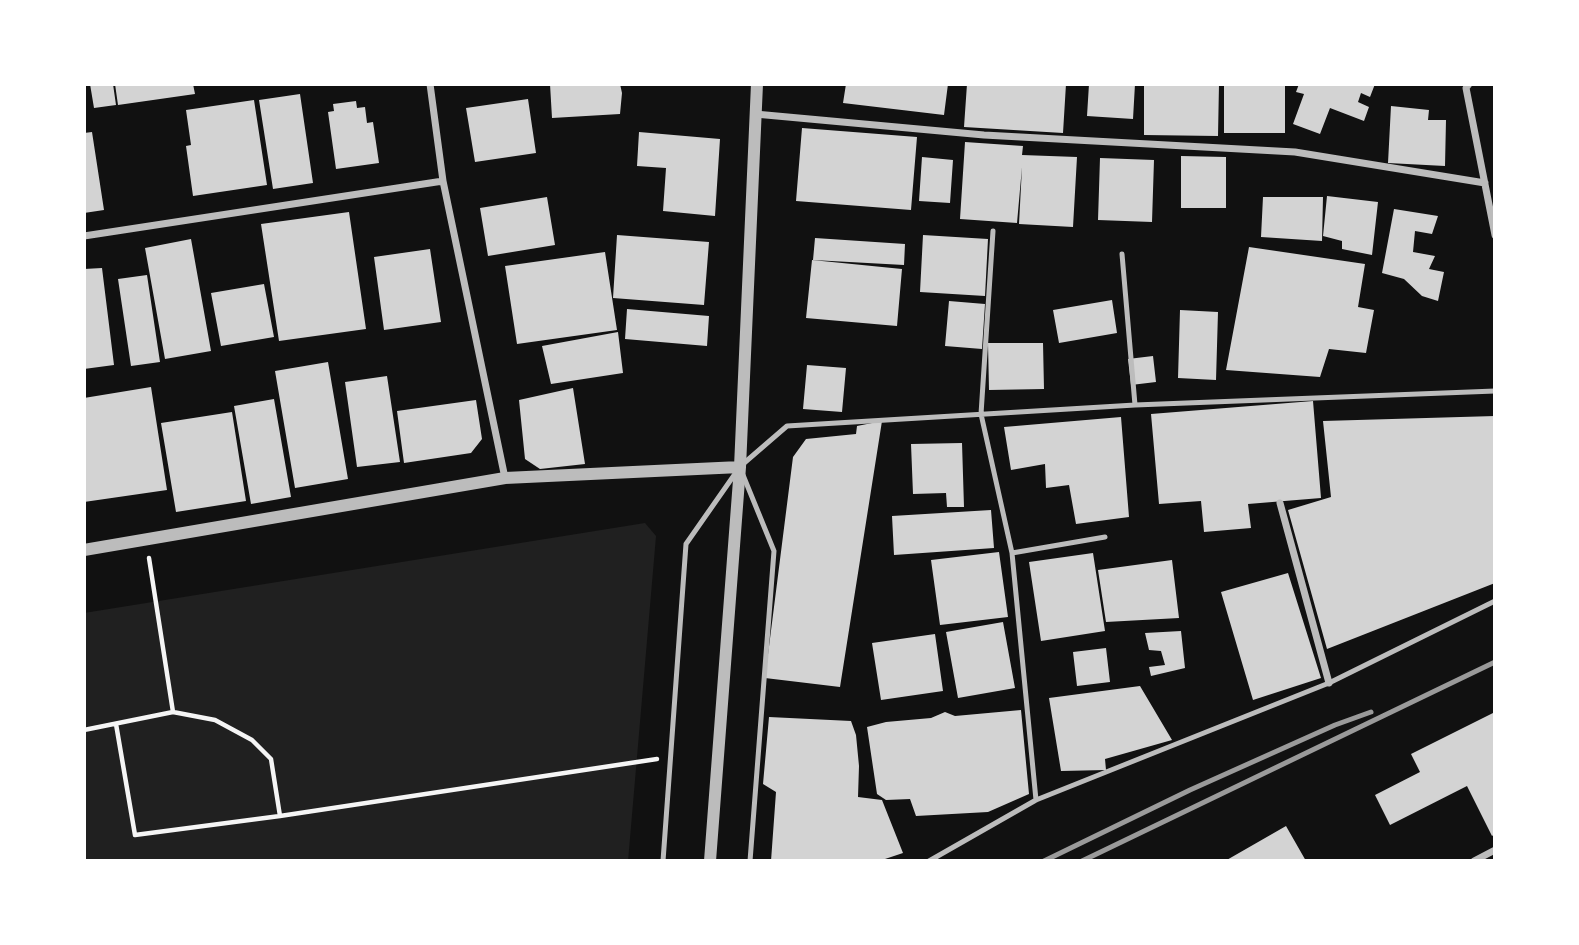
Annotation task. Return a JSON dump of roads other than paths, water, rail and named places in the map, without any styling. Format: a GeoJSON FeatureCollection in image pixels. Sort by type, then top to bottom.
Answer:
{"type":"FeatureCollection","features":[{"type":"Feature","properties":{"kind":"street"},"geometry":{"type":"LineString","coordinates":[[430,84],[443,181],[505,478]]}},
{"type":"Feature","properties":{"kind":"street"},"geometry":{"type":"LineString","coordinates":[[710,861],[740,467],[757,84]]}},
{"type":"Feature","properties":{"kind":"street"},"geometry":{"type":"LineString","coordinates":[[1458,84],[1467,86],[1495,235]]}},
{"type":"Feature","properties":{"kind":"street"},"geometry":{"type":"LineString","coordinates":[[754,114],[984,135],[1295,152],[1485,183]]}},
{"type":"Feature","properties":{"kind":"street"},"geometry":{"type":"LineString","coordinates":[[84,236],[443,181]]}},
{"type":"Feature","properties":{"kind":"street"},"geometry":{"type":"LineString","coordinates":[[84,550],[505,478],[740,467]]}},
{"type":"Feature","properties":{"kind":"street"},"geometry":{"type":"LineString","coordinates":[[1280,503],[1329,683]]}},
{"type":"Feature","properties":{"kind":"street"},"geometry":{"type":"LineString","coordinates":[[1474,861],[1495,850]]}},
{"type":"Feature","properties":{"kind":"lane"},"geometry":{"type":"LineString","coordinates":[[993,231],[981,414],[1012,553],[1036,800]]}},
{"type":"Feature","properties":{"kind":"lane"},"geometry":{"type":"LineString","coordinates":[[1122,254],[1135,405]]}},
{"type":"Feature","properties":{"kind":"lane"},"geometry":{"type":"LineString","coordinates":[[663,861],[687,544],[740,467],[787,426],[1135,405],[1495,391]]}},
{"type":"Feature","properties":{"kind":"lane"},"geometry":{"type":"LineString","coordinates":[[740,467],[774,551],[750,861]]}},
{"type":"Feature","properties":{"kind":"lane"},"geometry":{"type":"LineString","coordinates":[[1012,553],[1105,537]]}},
{"type":"Feature","properties":{"kind":"lane"},"geometry":{"type":"LineString","coordinates":[[929,861],[1036,800],[1329,683],[1495,601]]}},
{"type":"Feature","properties":{"kind":"railway"},"geometry":{"type":"LineString","coordinates":[[1082,861],[1495,662]]}},
{"type":"Feature","properties":{"kind":"railway"},"geometry":{"type":"LineString","coordinates":[[1044,861],[1190,790],[1335,725],[1371,712]]}}]}
